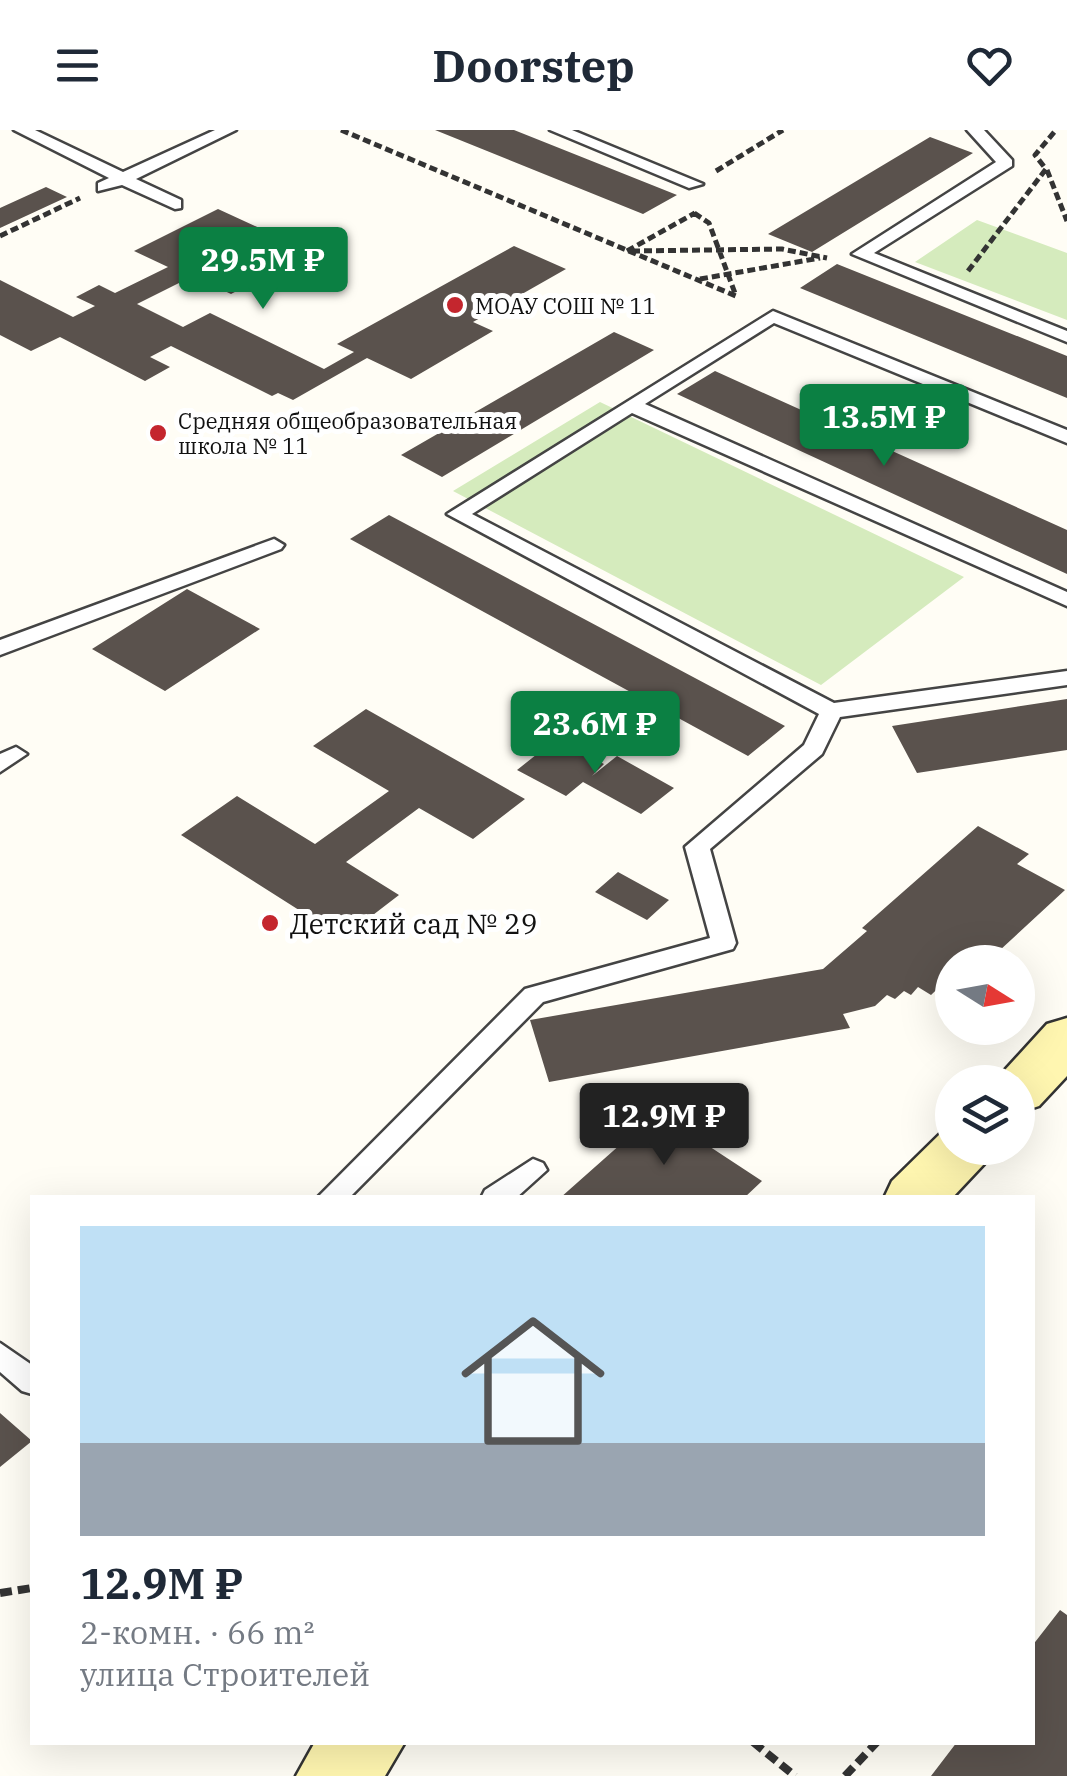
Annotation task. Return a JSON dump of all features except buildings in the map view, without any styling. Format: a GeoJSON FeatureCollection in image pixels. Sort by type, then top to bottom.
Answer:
{"type":"FeatureCollection","features":[{"type":"Feature","properties":{"kind":"main road"},"geometry":{"type":"LineString","coordinates":[[1035,1073],[1067,1039]]}},
{"type":"Feature","properties":{"kind":"main road"},"geometry":{"type":"LineString","coordinates":[[917,1195],[946,1165]]}},
{"type":"Feature","properties":{"kind":"main road"},"geometry":{"type":"LineString","coordinates":[[333,1776],[365,1745]]}},
{"type":"Feature","properties":{"kind":"lane"},"geometry":{"type":"LineString","coordinates":[[22,130],[176,204]]}},
{"type":"Feature","properties":{"kind":"lane"},"geometry":{"type":"LineString","coordinates":[[104,187],[228,130]]}},
{"type":"Feature","properties":{"kind":"lane"},"geometry":{"type":"LineString","coordinates":[[558,130],[695,184]]}},
{"type":"Feature","properties":{"kind":"lane"},"geometry":{"type":"LineString","coordinates":[[861,254],[1006,163],[976,130]]}},
{"type":"Feature","properties":{"kind":"lane"},"geometry":{"type":"LineString","coordinates":[[861,254],[1067,337]]}},
{"type":"Feature","properties":{"kind":"lane"},"geometry":{"type":"LineString","coordinates":[[1067,437],[773,316],[457,514],[830,711],[1067,678]]}},
{"type":"Feature","properties":{"kind":"lane"},"geometry":{"type":"LineString","coordinates":[[631,405],[1067,600]]}},
{"type":"Feature","properties":{"kind":"lane"},"geometry":{"type":"LineString","coordinates":[[0,648],[274,546]]}},
{"type":"Feature","properties":{"kind":"lane"},"geometry":{"type":"LineString","coordinates":[[334,1195],[534,995],[724,943],[697,847],[814,749],[830,711]]}},
{"type":"Feature","properties":{"kind":"lane"},"geometry":{"type":"LineString","coordinates":[[499,1195],[533,1170]]}},
{"type":"Feature","properties":{"kind":"lane"},"geometry":{"type":"LineString","coordinates":[[0,1355],[30,1380]]}},
{"type":"Feature","properties":{"kind":"path"},"geometry":{"type":"LineString","coordinates":[[341,130],[736,296],[709,223],[694,214]]}},
{"type":"Feature","properties":{"kind":"path"},"geometry":{"type":"LineString","coordinates":[[695,184],[784,130]]}},
{"type":"Feature","properties":{"kind":"path"},"geometry":{"type":"LineString","coordinates":[[1056,130],[1035,155],[1046,169],[1067,222]]}},
{"type":"Feature","properties":{"kind":"path"},"geometry":{"type":"LineString","coordinates":[[950,290],[1046,169]]}},
{"type":"Feature","properties":{"kind":"path"},"geometry":{"type":"LineString","coordinates":[[0,236],[104,187]]}},
{"type":"Feature","properties":{"kind":"path"},"geometry":{"type":"LineString","coordinates":[[626,251],[710,205]]}},
{"type":"Feature","properties":{"kind":"path"},"geometry":{"type":"LineString","coordinates":[[626,251],[782,249],[828,258]]}},
{"type":"Feature","properties":{"kind":"path"},"geometry":{"type":"LineString","coordinates":[[696,280],[861,254]]}},
{"type":"Feature","properties":{"kind":"path"},"geometry":{"type":"LineString","coordinates":[[0,1592],[30,1588]]}},
{"type":"Feature","properties":{"kind":"path"},"geometry":{"type":"LineString","coordinates":[[758,1745],[795,1776]]}},
{"type":"Feature","properties":{"kind":"path"},"geometry":{"type":"LineString","coordinates":[[845,1776],[874,1745]]}},
{"type":"Feature","properties":{"kind":"green space"},"geometry":{"type":"Polygon","coordinates":[[[977,220],[1067,253],[1067,320],[915,262],[977,220]]]}},
{"type":"Feature","properties":{"kind":"green space"},"geometry":{"type":"Polygon","coordinates":[[[600,402],[964,577],[821,685],[453,491],[600,402]]]}},
{"type":"Feature","properties":{"kind":"place","name":"МОАУ СОШ № 11"},"geometry":{"type":"Point","coordinates":[455,305]}},
{"type":"Feature","properties":{"kind":"place","name":"Средняя общеобразовательная школа № 11"},"geometry":{"type":"Point","coordinates":[158,433]}},
{"type":"Feature","properties":{"kind":"place","name":"Детский сад № 29"},"geometry":{"type":"Point","coordinates":[270,923]}}]}
